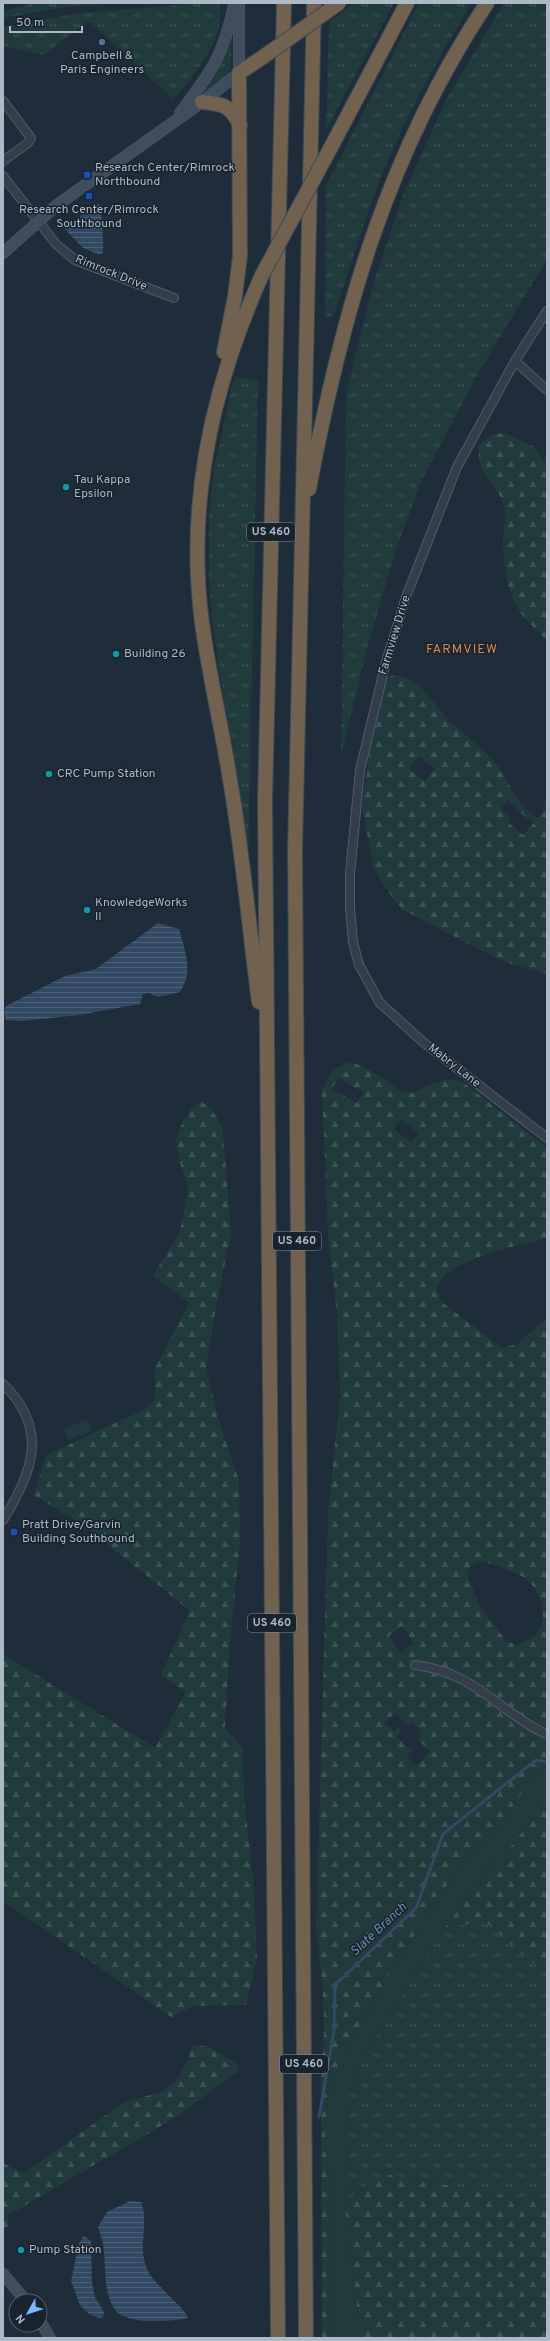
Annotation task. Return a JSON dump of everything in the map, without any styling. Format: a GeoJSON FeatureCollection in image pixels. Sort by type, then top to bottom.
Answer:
{"type":"FeatureCollection","features":[{"type":"Feature","properties":{"kind":"highway","name":"US 460"},"geometry":{"type":"LineString","coordinates":[[278,2338],[265,776],[284,3]]}},
{"type":"Feature","properties":{"kind":"highway","name":"US 460"},"geometry":{"type":"LineString","coordinates":[[306,2338],[294,850],[314,3]]}},
{"type":"Feature","properties":{"kind":"highway"},"geometry":{"type":"LineString","coordinates":[[267,1061],[231,781],[207,655],[199,597],[198,529],[200,488],[240,263],[239,73],[339,3]]}},
{"type":"Feature","properties":{"kind":"highway"},"geometry":{"type":"LineString","coordinates":[[217,398],[232,347],[262,275],[407,3]]}},
{"type":"Feature","properties":{"kind":"highway"},"geometry":{"type":"LineString","coordinates":[[302,508],[308,492],[349,307],[377,220],[405,151],[430,98],[460,44],[487,3]]}},
{"type":"Feature","properties":{"kind":"highway"},"geometry":{"type":"LineString","coordinates":[[202,102],[222,105],[229,109],[240,126]]}},
{"type":"Feature","properties":{"kind":"main road"},"geometry":{"type":"LineString","coordinates":[[174,122],[215,66],[225,43],[235,3]]}},
{"type":"Feature","properties":{"kind":"main road"},"geometry":{"type":"LineString","coordinates":[[3,253],[38,220],[202,102],[239,73],[239,3]]}},
{"type":"Feature","properties":{"kind":"main road"},"geometry":{"type":"LineString","coordinates":[[3,2274],[19,2293]]}},
{"type":"Feature","properties":{"kind":"street"},"geometry":{"type":"LineString","coordinates":[[3,100],[31,138],[28,143],[3,161]]}},
{"type":"Feature","properties":{"kind":"street","name":"Rimrock Drive"},"geometry":{"type":"LineString","coordinates":[[3,176],[56,244],[75,260],[174,298]]}},
{"type":"Feature","properties":{"kind":"street","name":"Farmview Drive"},"geometry":{"type":"LineString","coordinates":[[369,986],[359,965],[353,942],[350,908],[350,874],[360,770],[386,662],[411,582],[457,467],[515,361],[547,311]]}},
{"type":"Feature","properties":{"kind":"street"},"geometry":{"type":"LineString","coordinates":[[515,361],[547,390]]}},
{"type":"Feature","properties":{"kind":"street","name":"Mabry Lane"},"geometry":{"type":"LineString","coordinates":[[369,986],[380,1003],[422,1042],[547,1138]]}},
{"type":"Feature","properties":{"kind":"street"},"geometry":{"type":"LineString","coordinates":[[3,1384],[16,1399],[24,1413],[30,1430],[32,1449],[27,1478],[3,1520]]}},
{"type":"Feature","properties":{"kind":"street"},"geometry":{"type":"LineString","coordinates":[[415,1666],[436,1668],[468,1681],[525,1722],[547,1734]]}},
{"type":"Feature","properties":{"kind":"green space"},"geometry":{"type":"Polygon","coordinates":[[[36,3],[123,3],[71,6],[3,18],[3,11],[36,3]]]}},
{"type":"Feature","properties":{"kind":"green space"},"geometry":{"type":"Polygon","coordinates":[[[218,3],[220,15],[219,28],[207,55],[199,68],[173,99],[89,21],[43,55],[3,46],[3,27],[81,13],[218,3]]]}},
{"type":"Feature","properties":{"kind":"green space"},"geometry":{"type":"Polygon","coordinates":[[[354,3],[394,3],[326,130],[329,22],[354,3]]]}},
{"type":"Feature","properties":{"kind":"green space"},"geometry":{"type":"Polygon","coordinates":[[[419,3],[472,3],[433,69],[398,138],[372,201],[335,312],[331,317],[327,317],[325,313],[326,186],[419,3]]]}},
{"type":"Feature","properties":{"kind":"green space"},"geometry":{"type":"Polygon","coordinates":[[[504,3],[547,3],[547,260],[481,368],[422,480],[395,552],[368,645],[341,755],[346,395],[373,284],[405,190],[448,96],[504,3]]]}},
{"type":"Feature","properties":{"kind":"green space"},"geometry":{"type":"Polygon","coordinates":[[[232,31],[231,67],[228,74],[196,98],[232,31]]]}},
{"type":"Feature","properties":{"kind":"green space"},"geometry":{"type":"Polygon","coordinates":[[[234,377],[258,380],[248,866],[212,620],[209,577],[209,516],[214,469],[234,377]]]}},
{"type":"Feature","properties":{"kind":"green space"},"geometry":{"type":"Polygon","coordinates":[[[506,433],[534,447],[547,465],[547,641],[521,613],[514,601],[506,576],[503,540],[505,518],[503,504],[496,489],[483,472],[480,465],[479,446],[492,434],[506,433]]]}},
{"type":"Feature","properties":{"kind":"green space"},"geometry":{"type":"Polygon","coordinates":[[[392,675],[395,675],[411,680],[417,684],[448,719],[491,758],[501,771],[519,801],[538,818],[543,814],[547,797],[547,974],[504,962],[403,910],[392,897],[374,869],[362,807],[370,748],[386,680],[392,675]],[[419,756],[409,769],[425,781],[435,769],[419,756]],[[509,800],[501,808],[510,818],[507,821],[523,835],[534,823],[529,818],[527,819],[509,800]]]}},
{"type":"Feature","properties":{"kind":"green space"},"geometry":{"type":"Polygon","coordinates":[[[351,1062],[365,1067],[402,1091],[414,1093],[432,1083],[450,1079],[463,1082],[547,1148],[547,1238],[485,1255],[453,1269],[442,1278],[437,1290],[442,1302],[502,1348],[517,1344],[547,1318],[547,1975],[488,1924],[473,1923],[444,1929],[417,1944],[349,2055],[345,2205],[373,2179],[386,2174],[547,2203],[547,2338],[322,2338],[321,2076],[324,2021],[321,1966],[316,1929],[328,1514],[340,1396],[337,1317],[328,1233],[322,1092],[326,1081],[332,1072],[351,1062]],[[338,1078],[332,1089],[357,1103],[363,1092],[338,1078]],[[401,1120],[394,1129],[411,1142],[419,1133],[401,1120]],[[483,1561],[471,1565],[467,1573],[478,1603],[506,1641],[518,1645],[536,1634],[540,1627],[543,1611],[542,1603],[535,1588],[523,1577],[514,1572],[483,1561]],[[402,1626],[389,1636],[400,1653],[414,1643],[402,1626]],[[395,1713],[385,1723],[394,1731],[397,1727],[401,1730],[397,1737],[408,1748],[410,1746],[414,1749],[406,1757],[416,1766],[430,1751],[418,1740],[420,1737],[418,1735],[421,1731],[412,1723],[409,1726],[395,1713]]]}},
{"type":"Feature","properties":{"kind":"green space"},"geometry":{"type":"Polygon","coordinates":[[[202,1102],[215,1115],[220,1122],[223,1131],[231,1234],[216,1307],[206,1369],[218,1418],[239,1480],[240,1544],[230,1640],[225,1728],[243,1748],[244,1796],[254,1888],[257,1959],[246,2005],[194,2006],[171,2017],[3,1901],[3,1654],[155,1748],[186,1692],[161,1675],[190,1611],[86,1527],[34,1495],[46,1455],[145,1409],[155,1399],[155,1368],[189,1303],[153,1276],[180,1231],[188,1188],[179,1160],[176,1139],[184,1118],[195,1105],[202,1102]]]}},
{"type":"Feature","properties":{"kind":"green space"},"geometry":{"type":"Polygon","coordinates":[[[87,1419],[92,1431],[69,1440],[64,1429],[87,1419]]]}},
{"type":"Feature","properties":{"kind":"green space"},"geometry":{"type":"Polygon","coordinates":[[[547,1758],[547,1801],[508,1850],[484,1875],[444,1929],[366,2053],[350,2092],[345,2205],[361,2338],[329,2338],[330,2191],[325,2133],[328,2092],[346,2048],[389,1974],[461,1863],[504,1819],[547,1758]]]}},
{"type":"Feature","properties":{"kind":"green space"},"geometry":{"type":"Polygon","coordinates":[[[473,1922],[488,1924],[497,1930],[547,1975],[547,2203],[386,2174],[360,2190],[345,2205],[335,2087],[444,1929],[473,1922]]]}},
{"type":"Feature","properties":{"kind":"green space"},"geometry":{"type":"Polygon","coordinates":[[[193,2045],[209,2047],[237,2063],[239,2070],[178,2116],[7,2216],[10,2225],[3,2229],[3,2163],[24,2173],[123,2103],[163,2091],[178,2078],[187,2062],[193,2045]]]}},
{"type":"Feature","properties":{"kind":"water"},"geometry":{"type":"Polygon","coordinates":[[[95,204],[99,204],[102,221],[103,253],[100,255],[83,248],[60,224],[63,222],[73,223],[95,204]]]}},
{"type":"Feature","properties":{"kind":"water"},"geometry":{"type":"Polygon","coordinates":[[[158,923],[179,929],[187,961],[187,977],[180,992],[158,997],[148,993],[143,994],[140,1004],[79,1015],[23,1021],[6,1020],[4,1013],[6,1006],[65,976],[96,969],[158,923]]]}},
{"type":"Feature","properties":{"kind":"water"},"geometry":{"type":"Polygon","coordinates":[[[130,2201],[141,2202],[144,2219],[143,2253],[148,2271],[157,2283],[186,2314],[188,2317],[185,2319],[146,2321],[130,2319],[116,2311],[111,2303],[106,2284],[102,2238],[98,2227],[107,2212],[130,2201]]]}},
{"type":"Feature","properties":{"kind":"water"},"geometry":{"type":"Polygon","coordinates":[[[84,2236],[91,2241],[92,2282],[95,2297],[104,2312],[103,2317],[99,2318],[89,2314],[80,2305],[71,2281],[79,2243],[84,2236]]]}},
{"type":"Feature","properties":{"kind":"waterway","name":"Slate Branch"},"geometry":{"type":"LineString","coordinates":[[319,2117],[334,2030],[335,1985],[416,1908],[443,1834],[536,1760],[547,1762]]}},
{"type":"Feature","properties":{"kind":"place","name":"Campbell & Paris Engineers"},"geometry":{"type":"Point","coordinates":[102,42]}},
{"type":"Feature","properties":{"kind":"place","name":"Research Center/Rimrock Northbound"},"geometry":{"type":"Point","coordinates":[87,175]}},
{"type":"Feature","properties":{"kind":"place","name":"Research Center/Rimrock Southbound"},"geometry":{"type":"Point","coordinates":[89,196]}},
{"type":"Feature","properties":{"kind":"place","name":"Tau Kappa Epsilon"},"geometry":{"type":"Point","coordinates":[66,487]}},
{"type":"Feature","properties":{"kind":"place","name":"Building 26"},"geometry":{"type":"Point","coordinates":[116,654]}},
{"type":"Feature","properties":{"kind":"place","name":"CRC Pump Station"},"geometry":{"type":"Point","coordinates":[49,774]}},
{"type":"Feature","properties":{"kind":"place","name":"KnowledgeWorks II"},"geometry":{"type":"Point","coordinates":[87,910]}},
{"type":"Feature","properties":{"kind":"place","name":"Pratt Drive/Garvin Building Southbound"},"geometry":{"type":"Point","coordinates":[14,1532]}},
{"type":"Feature","properties":{"kind":"place","name":"Pump Station"},"geometry":{"type":"Point","coordinates":[21,2250]}},
{"type":"Feature","properties":{"kind":"district","name":"FARMVIEW"},"geometry":{"type":"Point","coordinates":[462,650]}}]}
